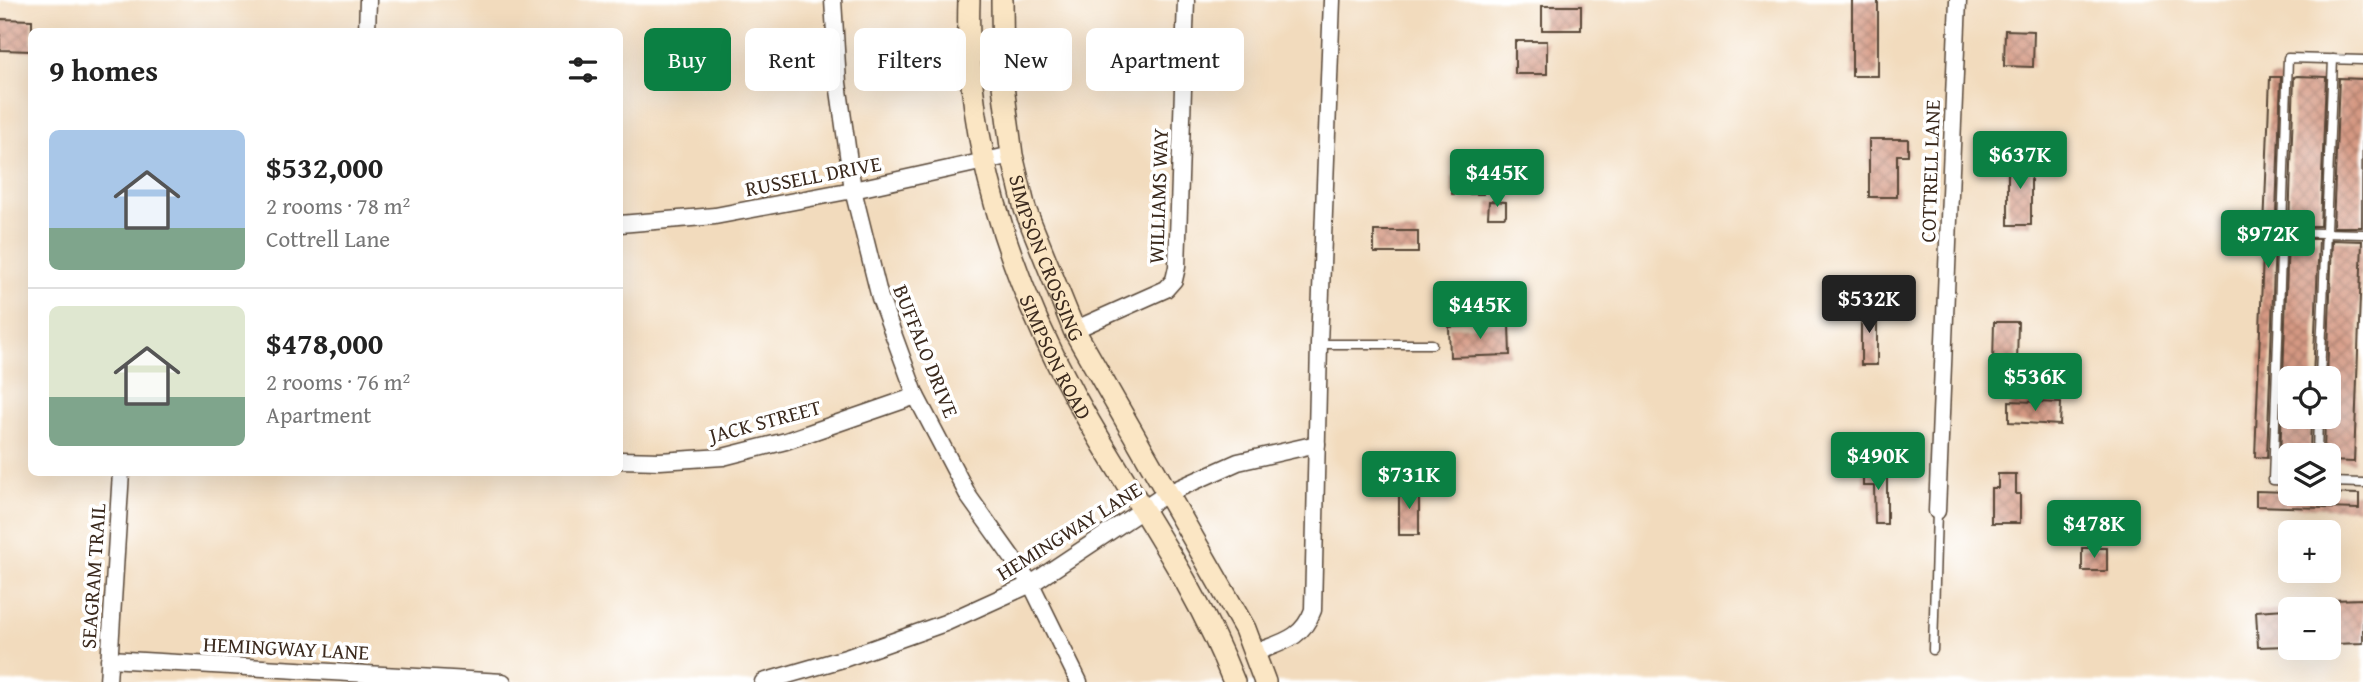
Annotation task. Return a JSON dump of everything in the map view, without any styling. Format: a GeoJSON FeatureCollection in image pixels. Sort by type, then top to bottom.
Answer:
{"type":"FeatureCollection","features":[{"type":"Feature","properties":{"kind":"street"},"geometry":{"type":"LineString","coordinates":[[367,28],[368,0]]}},
{"type":"Feature","properties":{"kind":"street","name":"BUFFALO DRIVE"},"geometry":{"type":"LineString","coordinates":[[833,0],[838,83],[852,190],[880,298],[916,396],[969,497],[1031,584],[1079,682]]}},
{"type":"Feature","properties":{"kind":"street","name":"SIMPSON ROAD"},"geometry":{"type":"LineString","coordinates":[[969,0],[968,32],[974,98],[985,161],[1014,262],[1044,337],[1074,395],[1191,590],[1220,646],[1234,682]]}},
{"type":"Feature","properties":{"kind":"street","name":"SIMPSON CROSSING"},"geometry":{"type":"LineString","coordinates":[[1002,0],[1003,86],[1012,155],[1026,209],[1074,330],[1166,494]]}},
{"type":"Feature","properties":{"kind":"street","name":"WILLIAMS WAY"},"geometry":{"type":"LineString","coordinates":[[1074,330],[1166,289],[1174,280],[1177,267],[1186,0]]}},
{"type":"Feature","properties":{"kind":"street"},"geometry":{"type":"LineString","coordinates":[[1254,653],[1298,636],[1308,624],[1313,610],[1332,0]]}},
{"type":"Feature","properties":{"kind":"street","name":"COTTRELL LANE"},"geometry":{"type":"LineString","coordinates":[[1937,511],[1958,0]]}},
{"type":"Feature","properties":{"kind":"street","name":"RUSSELL DRIVE"},"geometry":{"type":"LineString","coordinates":[[623,224],[715,216],[1012,155]]}},
{"type":"Feature","properties":{"kind":"street","name":"JACK STREET"},"geometry":{"type":"LineString","coordinates":[[623,460],[723,457],[786,441],[916,396]]}},
{"type":"Feature","properties":{"kind":"street","name":"HEMINGWAY LANE"},"geometry":{"type":"LineString","coordinates":[[763,682],[846,658],[945,623],[1031,584],[1166,494],[1238,462],[1317,444]]}},
{"type":"Feature","properties":{"kind":"street","name":"SEAGRAM TRAIL"},"geometry":{"type":"LineString","coordinates":[[108,682],[121,476]]}},
{"type":"Feature","properties":{"kind":"street"},"geometry":{"type":"LineString","coordinates":[[1166,494],[1245,629],[1265,682]]}},
{"type":"Feature","properties":{"kind":"street","name":"HEMINGWAY LANE"},"geometry":{"type":"LineString","coordinates":[[109,659],[503,682]]}},
{"type":"Feature","properties":{"kind":"lane"},"geometry":{"type":"LineString","coordinates":[[2278,480],[2273,480],[2288,58],[2363,60]]}},
{"type":"Feature","properties":{"kind":"lane"},"geometry":{"type":"LineString","coordinates":[[2320,366],[2333,59]]}},
{"type":"Feature","properties":{"kind":"lane"},"geometry":{"type":"LineString","coordinates":[[2282,232],[2363,234]]}},
{"type":"Feature","properties":{"kind":"lane"},"geometry":{"type":"LineString","coordinates":[[1320,344],[1432,344]]}},
{"type":"Feature","properties":{"kind":"lane"},"geometry":{"type":"LineString","coordinates":[[2341,482],[2363,483]]}},
{"type":"Feature","properties":{"kind":"lane"},"geometry":{"type":"LineString","coordinates":[[1933,650],[1937,511]]}},
{"type":"Feature","properties":{"kind":"building"},"geometry":{"type":"Polygon","coordinates":[[[1852,0],[1878,0],[1878,76],[1852,76],[1852,0]]]}},
{"type":"Feature","properties":{"kind":"building"},"geometry":{"type":"Polygon","coordinates":[[[1542,6],[1581,6],[1581,30],[1542,30],[1542,6]]]}},
{"type":"Feature","properties":{"kind":"building"},"geometry":{"type":"Polygon","coordinates":[[[0,19],[32,20],[32,28],[28,28],[28,51],[0,50],[0,19]]]}},
{"type":"Feature","properties":{"kind":"building"},"geometry":{"type":"Polygon","coordinates":[[[2005,30],[2034,31],[2033,67],[2004,66],[2005,30]]]}},
{"type":"Feature","properties":{"kind":"building"},"geometry":{"type":"Polygon","coordinates":[[[1515,41],[1547,41],[1547,74],[1515,74],[1515,41]]]}},
{"type":"Feature","properties":{"kind":"building"},"geometry":{"type":"Polygon","coordinates":[[[2270,77],[2281,77],[2267,458],[2255,457],[2270,77]]]}},
{"type":"Feature","properties":{"kind":"building"},"geometry":{"type":"Polygon","coordinates":[[[2294,77],[2326,77],[2320,226],[2289,226],[2294,77]]]}},
{"type":"Feature","properties":{"kind":"building"},"geometry":{"type":"Polygon","coordinates":[[[2339,78],[2363,79],[2362,227],[2333,227],[2339,78]]]}},
{"type":"Feature","properties":{"kind":"building"},"geometry":{"type":"Polygon","coordinates":[[[1869,139],[1908,139],[1908,155],[1897,155],[1897,197],[1869,197],[1869,139]]]}},
{"type":"Feature","properties":{"kind":"building"},"geometry":{"type":"Polygon","coordinates":[[[2008,157],[2031,157],[2031,225],[2008,225],[2008,157]]]}},
{"type":"Feature","properties":{"kind":"building"},"geometry":{"type":"Polygon","coordinates":[[[1460,162],[1483,162],[1483,194],[1452,194],[1452,177],[1460,177],[1460,162]]]}},
{"type":"Feature","properties":{"kind":"building"},"geometry":{"type":"Polygon","coordinates":[[[1489,201],[1506,202],[1506,215],[1488,217],[1489,201]]]}},
{"type":"Feature","properties":{"kind":"building"},"geometry":{"type":"Polygon","coordinates":[[[1374,231],[1418,231],[1418,253],[1374,253],[1374,231]]]}},
{"type":"Feature","properties":{"kind":"building"},"geometry":{"type":"Polygon","coordinates":[[[2288,239],[2319,239],[2314,366],[2283,366],[2288,239]]]}},
{"type":"Feature","properties":{"kind":"building"},"geometry":{"type":"Polygon","coordinates":[[[2332,240],[2362,241],[2354,462],[2341,461],[2341,443],[2324,443],[2325,429],[2341,429],[2341,366],[2327,366],[2332,240]]]}},
{"type":"Feature","properties":{"kind":"building"},"geometry":{"type":"Polygon","coordinates":[[[1861,305],[1877,305],[1877,365],[1861,365],[1861,305]]]}},
{"type":"Feature","properties":{"kind":"building"},"geometry":{"type":"Polygon","coordinates":[[[1994,322],[2018,322],[2017,364],[1993,364],[1994,322]]]}},
{"type":"Feature","properties":{"kind":"building"},"geometry":{"type":"Polygon","coordinates":[[[1509,325],[1510,355],[1450,357],[1449,327],[1509,325]]]}},
{"type":"Feature","properties":{"kind":"building"},"geometry":{"type":"Polygon","coordinates":[[[2009,401],[2061,403],[2060,425],[2009,422],[2009,401]]]}},
{"type":"Feature","properties":{"kind":"building"},"geometry":{"type":"Polygon","coordinates":[[[2281,429],[2311,429],[2310,443],[2281,443],[2281,429]]]}},
{"type":"Feature","properties":{"kind":"building"},"geometry":{"type":"Polygon","coordinates":[[[1863,468],[1887,468],[1887,524],[1875,524],[1874,486],[1863,486],[1863,468]]]}},
{"type":"Feature","properties":{"kind":"building"},"geometry":{"type":"Polygon","coordinates":[[[1998,474],[2016,474],[2016,494],[2020,494],[2020,523],[1991,523],[1991,488],[1998,488],[1998,474]]]}},
{"type":"Feature","properties":{"kind":"building"},"geometry":{"type":"Polygon","coordinates":[[[1399,487],[1419,487],[1419,535],[1399,535],[1399,487]]]}},
{"type":"Feature","properties":{"kind":"building"},"geometry":{"type":"Polygon","coordinates":[[[2256,491],[2278,492],[2278,506],[2341,506],[2341,493],[2359,494],[2359,509],[2256,506],[2256,491]]]}},
{"type":"Feature","properties":{"kind":"building"},"geometry":{"type":"Polygon","coordinates":[[[2082,548],[2107,548],[2107,571],[2082,571],[2082,548]]]}},
{"type":"Feature","properties":{"kind":"building"},"geometry":{"type":"Polygon","coordinates":[[[2363,599],[2363,643],[2341,644],[2341,600],[2363,599]]]}},
{"type":"Feature","properties":{"kind":"building"},"geometry":{"type":"Polygon","coordinates":[[[2278,609],[2278,646],[2258,647],[2256,611],[2278,609]]]}}]}
